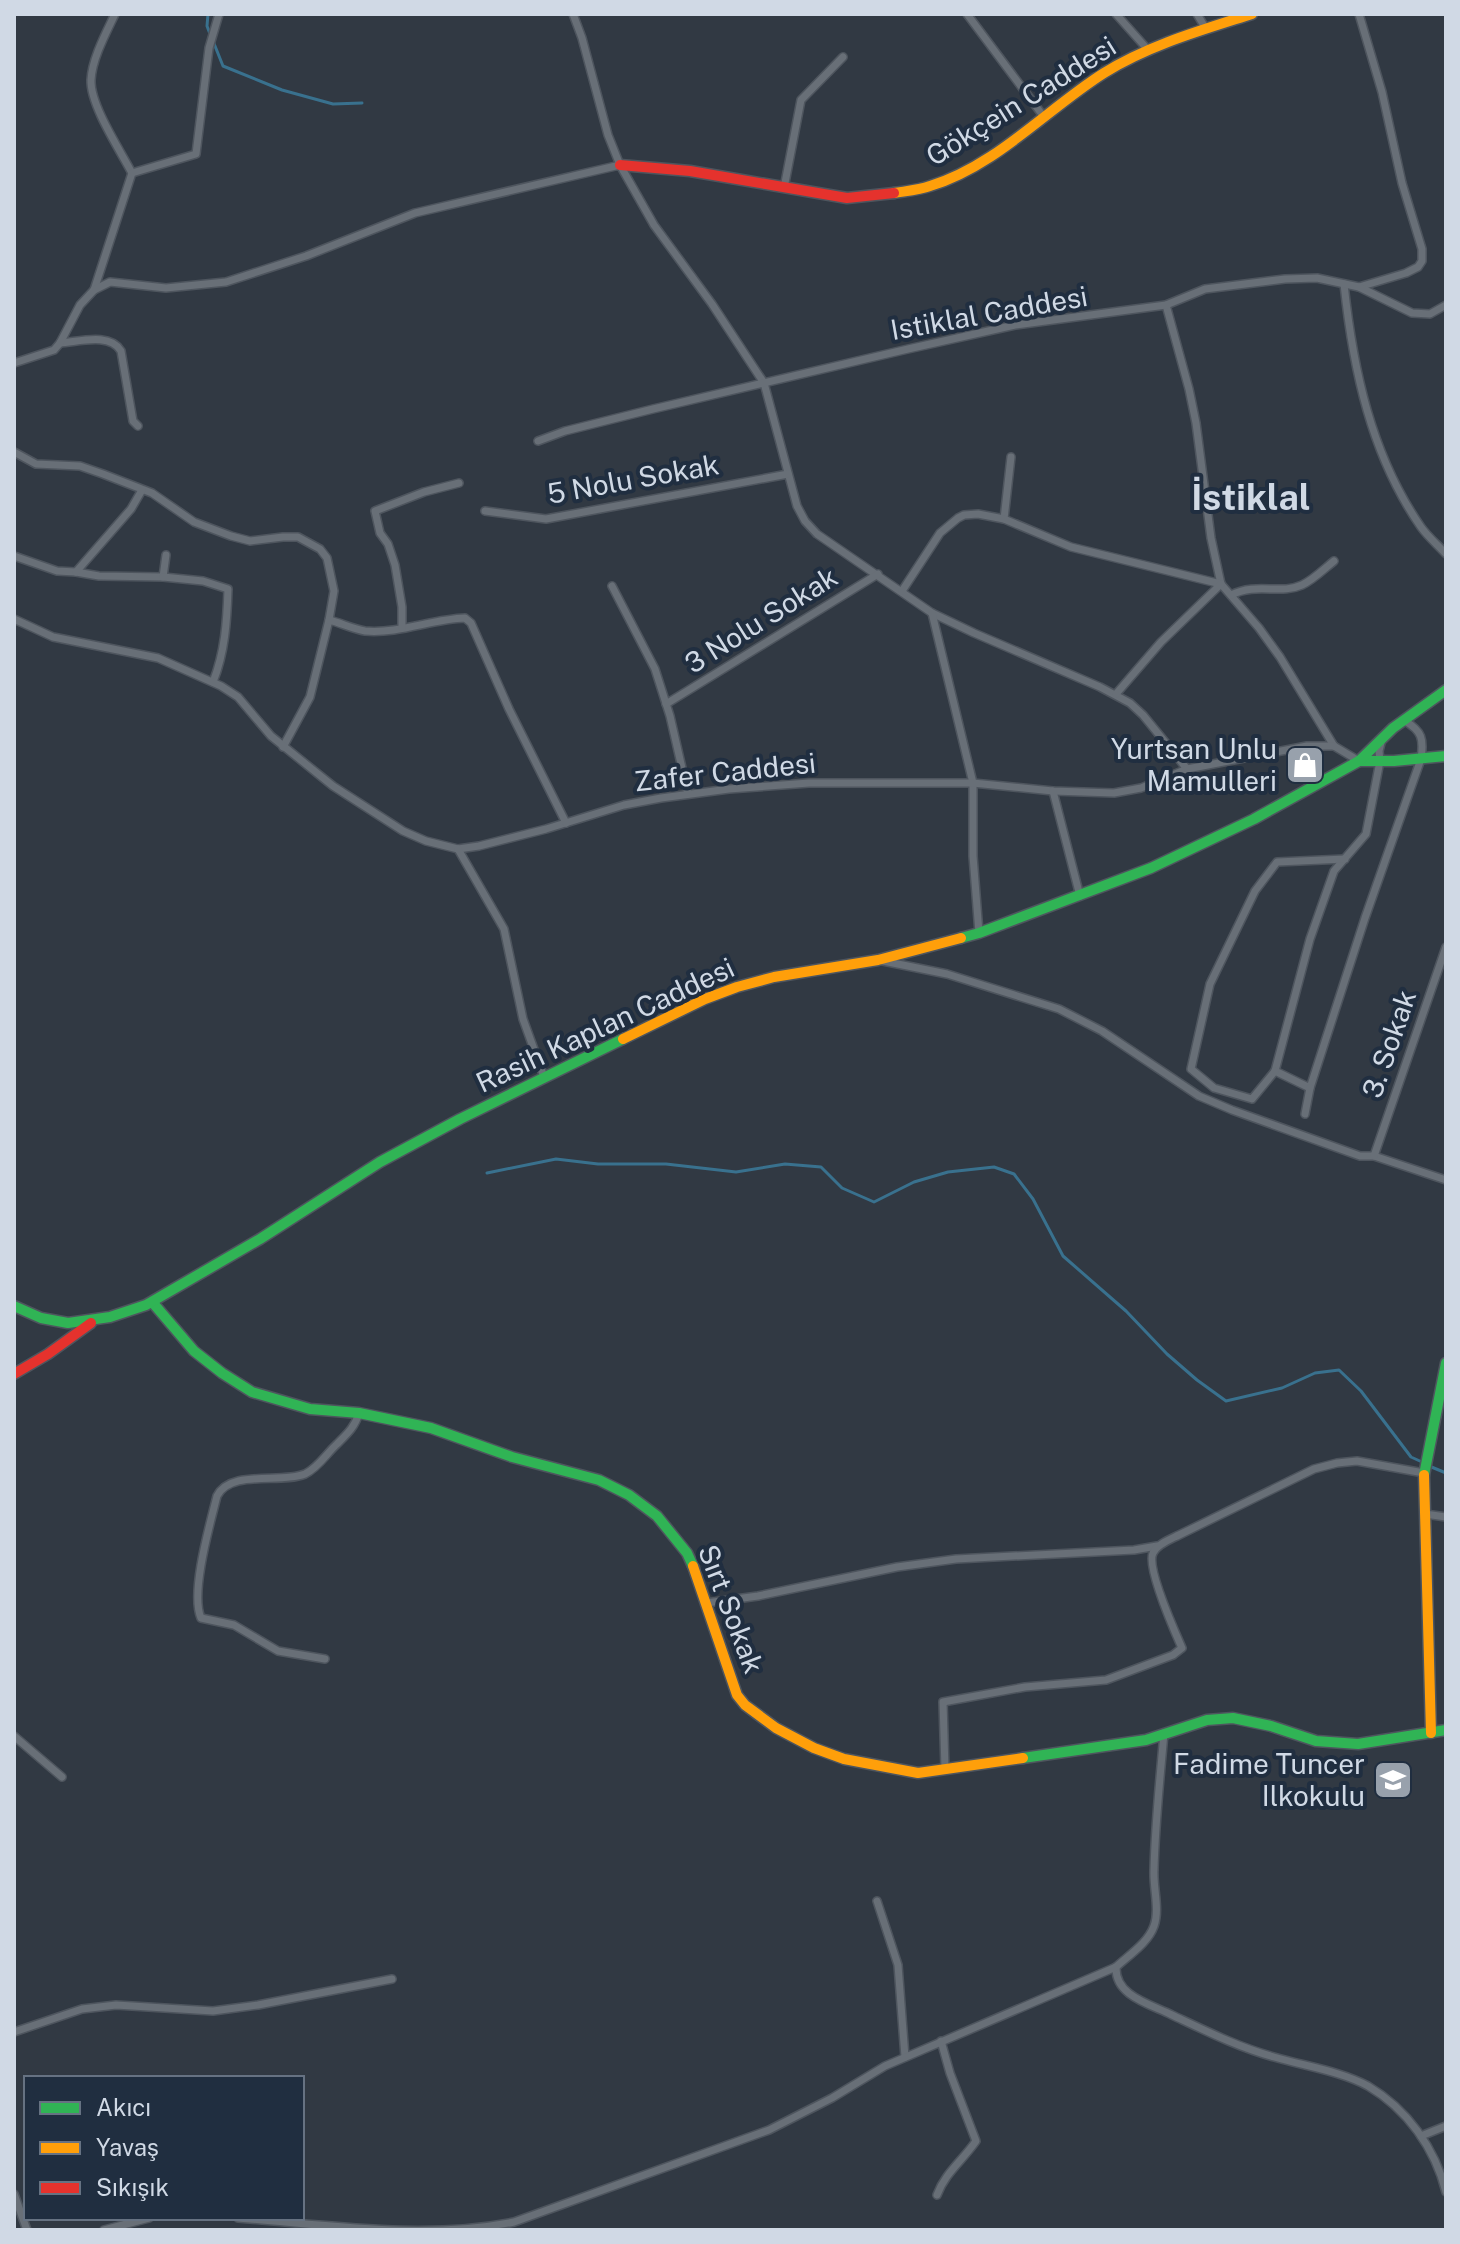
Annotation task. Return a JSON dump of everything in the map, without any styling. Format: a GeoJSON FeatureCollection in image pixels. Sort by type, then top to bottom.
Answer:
{"type":"FeatureCollection","features":[{"type":"Feature","properties":{"kind":"street"},"geometry":{"type":"LineString","coordinates":[[94,290],[132,173],[96,105],[91,87],[92,71],[115,14]]}},
{"type":"Feature","properties":{"kind":"street"},"geometry":{"type":"LineString","coordinates":[[132,173],[196,154],[211,34],[219,14]]}},
{"type":"Feature","properties":{"kind":"street"},"geometry":{"type":"LineString","coordinates":[[573,14],[608,135],[620,165],[654,225],[712,304],[764,383],[797,506],[805,521],[817,534],[932,613],[1116,694],[1130,703],[1187,769]]}},
{"type":"Feature","properties":{"kind":"street"},"geometry":{"type":"LineString","coordinates":[[967,14],[1044,117]]}},
{"type":"Feature","properties":{"kind":"street"},"geometry":{"type":"LineString","coordinates":[[1116,14],[1149,51]]}},
{"type":"Feature","properties":{"kind":"street"},"geometry":{"type":"LineString","coordinates":[[1197,14],[1206,29]]}},
{"type":"Feature","properties":{"kind":"street","name":"Gökçein Caddesi"},"geometry":{"type":"LineString","coordinates":[[620,165],[690,171],[847,198],[931,186],[972,167],[1026,132],[1070,96],[1108,71],[1178,38],[1252,14]]}},
{"type":"Feature","properties":{"kind":"street"},"geometry":{"type":"LineString","coordinates":[[1359,14],[1422,249],[1422,261],[1418,267],[1359,287]]}},
{"type":"Feature","properties":{"kind":"street"},"geometry":{"type":"LineString","coordinates":[[784,188],[801,100],[843,57]]}},
{"type":"Feature","properties":{"kind":"street"},"geometry":{"type":"LineString","coordinates":[[14,363],[48,353],[60,343],[80,305],[94,290],[110,282],[166,288],[226,282],[306,256],[415,213],[620,165]]}},
{"type":"Feature","properties":{"kind":"street","name":"Istiklal Caddesi"},"geometry":{"type":"LineString","coordinates":[[538,441],[565,431],[1015,325],[1166,305],[1205,289],[1317,278],[1359,287],[1412,313],[1430,314],[1446,305]]}},
{"type":"Feature","properties":{"kind":"street"},"geometry":{"type":"LineString","coordinates":[[1344,284],[1350,338],[1364,405],[1387,467],[1422,528],[1446,554]]}},
{"type":"Feature","properties":{"kind":"street"},"geometry":{"type":"LineString","coordinates":[[1166,305],[1196,423],[1211,538],[1221,584],[1280,657],[1334,746],[1359,761],[1446,756]]}},
{"type":"Feature","properties":{"kind":"street"},"geometry":{"type":"LineString","coordinates":[[60,343],[107,339],[117,344],[121,351],[133,421],[138,426]]}},
{"type":"Feature","properties":{"kind":"street"},"geometry":{"type":"LineString","coordinates":[[14,452],[36,464],[80,466],[152,493],[194,522],[231,536],[250,541],[298,537],[320,549],[327,558],[334,591],[329,620],[310,697],[283,747]]}},
{"type":"Feature","properties":{"kind":"street"},"geometry":{"type":"LineString","coordinates":[[1004,519],[1011,457]]}},
{"type":"Feature","properties":{"kind":"street","name":"5 Nolu Sokak"},"geometry":{"type":"LineString","coordinates":[[485,511],[546,519],[788,474]]}},
{"type":"Feature","properties":{"kind":"street"},"geometry":{"type":"LineString","coordinates":[[402,628],[395,565],[388,544],[380,533],[375,511],[424,492],[459,483]]}},
{"type":"Feature","properties":{"kind":"street"},"geometry":{"type":"LineString","coordinates":[[76,572],[131,509],[142,490]]}},
{"type":"Feature","properties":{"kind":"street"},"geometry":{"type":"LineString","coordinates":[[902,591],[940,533],[964,515],[978,514],[1004,519],[1071,547],[1221,584]]}},
{"type":"Feature","properties":{"kind":"street"},"geometry":{"type":"LineString","coordinates":[[163,577],[166,555]]}},
{"type":"Feature","properties":{"kind":"street"},"geometry":{"type":"LineString","coordinates":[[14,556],[57,571],[203,581],[228,589],[220,664],[213,682]]}},
{"type":"Feature","properties":{"kind":"street"},"geometry":{"type":"LineString","coordinates":[[1231,595],[1245,588],[1291,588],[1304,584],[1334,561]]}},
{"type":"Feature","properties":{"kind":"street","name":"3 Nolu Sokak"},"geometry":{"type":"LineString","coordinates":[[666,704],[878,574]]}},
{"type":"Feature","properties":{"kind":"street"},"geometry":{"type":"LineString","coordinates":[[1116,694],[1161,642],[1221,584]]}},
{"type":"Feature","properties":{"kind":"street"},"geometry":{"type":"LineString","coordinates":[[612,586],[655,669],[688,794]]}},
{"type":"Feature","properties":{"kind":"street"},"geometry":{"type":"LineString","coordinates":[[932,613],[973,783],[973,856],[979,933]]}},
{"type":"Feature","properties":{"kind":"street"},"geometry":{"type":"LineString","coordinates":[[329,620],[364,631],[450,619],[465,618],[471,623],[509,709],[566,823]]}},
{"type":"Feature","properties":{"kind":"street","name":"Zafer Caddesi"},"geometry":{"type":"LineString","coordinates":[[14,619],[53,637],[158,658],[213,682],[238,697],[271,736],[333,786],[403,831],[458,849],[566,823],[624,805],[688,794],[809,783],[973,783],[1053,791],[1130,792],[1187,769],[1307,746],[1334,746]]}},
{"type":"Feature","properties":{"kind":"street","name":"Rasih Kaplan Caddesi"},"geometry":{"type":"LineString","coordinates":[[14,1306],[58,1323],[92,1322],[153,1303],[265,1236],[380,1161],[705,999],[774,977],[878,960],[979,933],[1151,868],[1254,819],[1359,761],[1382,739],[1446,690]]}},
{"type":"Feature","properties":{"kind":"street"},"geometry":{"type":"LineString","coordinates":[[1305,1114],[1310,1088],[1365,918],[1421,759],[1421,736],[1416,727],[1405,721]]}},
{"type":"Feature","properties":{"kind":"street"},"geometry":{"type":"LineString","coordinates":[[1345,859],[1277,862],[1255,891],[1210,984],[1191,1069],[1214,1088],[1252,1099],[1275,1071],[1310,939],[1334,871],[1345,859],[1366,834],[1382,739]]}},
{"type":"Feature","properties":{"kind":"street"},"geometry":{"type":"LineString","coordinates":[[1053,791],[1080,896]]}},
{"type":"Feature","properties":{"kind":"street"},"geometry":{"type":"LineString","coordinates":[[458,849],[504,929],[523,1019],[544,1077]]}},
{"type":"Feature","properties":{"kind":"street","name":"3. Sokak"},"geometry":{"type":"LineString","coordinates":[[1374,1156],[1446,947]]}},
{"type":"Feature","properties":{"kind":"street"},"geometry":{"type":"LineString","coordinates":[[878,960],[947,974],[1059,1009],[1102,1031],[1199,1096],[1360,1156],[1374,1156],[1446,1180]]}},
{"type":"Feature","properties":{"kind":"street"},"geometry":{"type":"LineString","coordinates":[[1275,1071],[1310,1088]]}},
{"type":"Feature","properties":{"kind":"street","name":"Sırt Sokak"},"geometry":{"type":"LineString","coordinates":[[153,1303],[194,1351],[252,1392],[310,1409],[359,1413],[431,1428],[512,1457],[599,1480],[629,1495],[657,1516],[687,1553],[737,1695],[745,1705],[776,1728],[814,1748],[844,1759],[918,1773],[1146,1740],[1207,1720],[1233,1718],[1271,1726],[1316,1741],[1379,1742],[1446,1730]]}},
{"type":"Feature","properties":{"kind":"street"},"geometry":{"type":"LineString","coordinates":[[14,1374],[92,1322]]}},
{"type":"Feature","properties":{"kind":"street"},"geometry":{"type":"LineString","coordinates":[[1431,1733],[1424,1473],[1446,1363]]}},
{"type":"Feature","properties":{"kind":"street"},"geometry":{"type":"LineString","coordinates":[[325,1659],[286,1653],[234,1625],[201,1618],[198,1612],[199,1580],[217,1496],[222,1488],[229,1483],[298,1476],[308,1472],[350,1431],[359,1413]]}},
{"type":"Feature","properties":{"kind":"street"},"geometry":{"type":"LineString","coordinates":[[706,1603],[956,1559],[1159,1546],[1314,1469],[1357,1461],[1424,1473]]}},
{"type":"Feature","properties":{"kind":"street"},"geometry":{"type":"LineString","coordinates":[[1425,1514],[1446,1517]]}},
{"type":"Feature","properties":{"kind":"street"},"geometry":{"type":"LineString","coordinates":[[945,1769],[943,1702],[1025,1687],[1106,1680],[1173,1655],[1182,1648],[1155,1578],[1153,1553],[1159,1546]]}},
{"type":"Feature","properties":{"kind":"street"},"geometry":{"type":"LineString","coordinates":[[269,2220],[407,2229],[472,2229],[514,2222],[769,2130],[905,2057],[1116,1967],[1147,1939],[1157,1914],[1155,1832],[1164,1733]]}},
{"type":"Feature","properties":{"kind":"street"},"geometry":{"type":"LineString","coordinates":[[14,1736],[62,1777]]}},
{"type":"Feature","properties":{"kind":"street"},"geometry":{"type":"LineString","coordinates":[[877,1901],[898,1965],[905,2057]]}},
{"type":"Feature","properties":{"kind":"street"},"geometry":{"type":"LineString","coordinates":[[1116,1967],[1115,1975],[1120,1986],[1139,2000],[1225,2040],[1356,2080],[1388,2100],[1421,2136],[1435,2160],[1446,2192]]}},
{"type":"Feature","properties":{"kind":"street"},"geometry":{"type":"LineString","coordinates":[[14,2032],[82,2009],[116,2005],[213,2011],[392,1979]]}},
{"type":"Feature","properties":{"kind":"street"},"geometry":{"type":"LineString","coordinates":[[937,2195],[943,2179],[964,2159],[976,2141],[941,2041]]}},
{"type":"Feature","properties":{"kind":"street"},"geometry":{"type":"LineString","coordinates":[[1421,2136],[1446,2126]]}},
{"type":"Feature","properties":{"kind":"street"},"geometry":{"type":"LineString","coordinates":[[14,2194],[27,2230]]}},
{"type":"Feature","properties":{"kind":"street"},"geometry":{"type":"LineString","coordinates":[[104,2230],[142,2220]]}},
{"type":"Feature","properties":{"kind":"waterway"},"geometry":{"type":"LineString","coordinates":[[208,14],[210,34]]}},
{"type":"Feature","properties":{"kind":"waterway"},"geometry":{"type":"LineString","coordinates":[[213,41],[223,66],[282,90],[333,104],[362,103]]}},
{"type":"Feature","properties":{"kind":"waterway"},"geometry":{"type":"LineString","coordinates":[[487,1173],[556,1159],[598,1164],[666,1164],[736,1172],[785,1164],[821,1167],[842,1188],[874,1202],[914,1182],[948,1172],[994,1167],[1014,1174],[1033,1199],[1063,1256],[1126,1311],[1167,1354],[1226,1401],[1282,1388],[1315,1373],[1339,1370],[1361,1391],[1411,1457],[1422,1462]]}},
{"type":"Feature","properties":{"kind":"waterway"},"geometry":{"type":"LineString","coordinates":[[1429,1466],[1446,1473]]}},
{"type":"Feature","properties":{"kind":"traffic: fast"},"geometry":{"type":"LineString","coordinates":[[961,938],[1151,868],[1254,819],[1359,761],[1393,728],[1446,690]]}},
{"type":"Feature","properties":{"kind":"traffic: fast"},"geometry":{"type":"LineString","coordinates":[[1359,761],[1446,756]]}},
{"type":"Feature","properties":{"kind":"traffic: fast"},"geometry":{"type":"LineString","coordinates":[[14,1306],[41,1318],[68,1323],[110,1317],[146,1305],[260,1239],[380,1162],[623,1039]]}},
{"type":"Feature","properties":{"kind":"traffic: fast"},"geometry":{"type":"LineString","coordinates":[[153,1303],[194,1351],[252,1392],[310,1409],[359,1413],[431,1428],[512,1457],[599,1480],[629,1495],[657,1516],[687,1553],[693,1566]]}},
{"type":"Feature","properties":{"kind":"traffic: fast"},"geometry":{"type":"LineString","coordinates":[[1424,1475],[1446,1363]]}},
{"type":"Feature","properties":{"kind":"traffic: fast"},"geometry":{"type":"LineString","coordinates":[[1023,1758],[1146,1740],[1207,1720],[1233,1718],[1271,1726],[1316,1741],[1358,1744],[1446,1730]]}},
{"type":"Feature","properties":{"kind":"traffic: slow"},"geometry":{"type":"LineString","coordinates":[[894,193],[930,186],[977,165],[1121,63],[1176,39],[1252,14]]}},
{"type":"Feature","properties":{"kind":"traffic: slow"},"geometry":{"type":"LineString","coordinates":[[623,1039],[737,987],[774,977],[878,960],[961,938]]}},
{"type":"Feature","properties":{"kind":"traffic: slow"},"geometry":{"type":"LineString","coordinates":[[1424,1475],[1431,1733]]}},
{"type":"Feature","properties":{"kind":"traffic: slow"},"geometry":{"type":"LineString","coordinates":[[693,1566],[737,1695],[745,1705],[776,1728],[814,1748],[844,1759],[918,1773],[1023,1758]]}},
{"type":"Feature","properties":{"kind":"traffic: jam"},"geometry":{"type":"LineString","coordinates":[[620,165],[690,171],[847,198],[894,193]]}},
{"type":"Feature","properties":{"kind":"traffic: jam"},"geometry":{"type":"LineString","coordinates":[[14,1374],[91,1323]]}},
{"type":"Feature","properties":{"kind":"place","name":"Yurtsan Unlu Mamulleri"},"geometry":{"type":"Point","coordinates":[1305,765]}},
{"type":"Feature","properties":{"kind":"place","name":"Fadime Tuncer Ilkokulu"},"geometry":{"type":"Point","coordinates":[1393,1780]}},
{"type":"Feature","properties":{"kind":"district","name":"İstiklal"},"geometry":{"type":"Point","coordinates":[1251,497]}}]}
